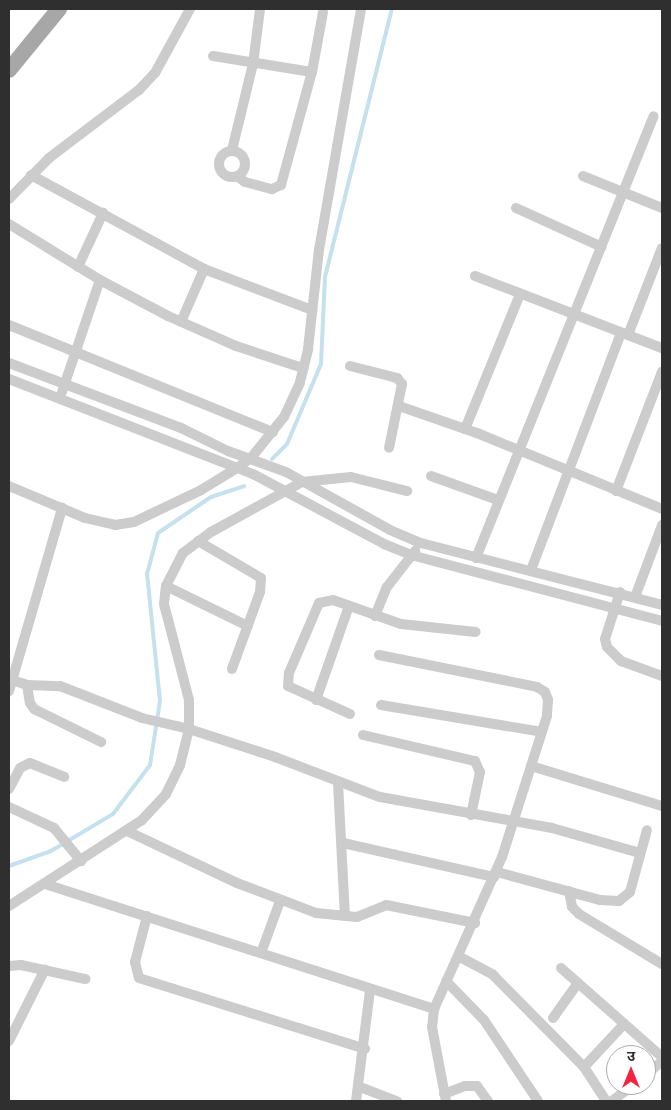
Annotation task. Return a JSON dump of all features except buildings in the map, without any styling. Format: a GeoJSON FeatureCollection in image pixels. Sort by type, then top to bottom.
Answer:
{"type":"FeatureCollection","features":[{"type":"Feature","properties":{"kind":"main road"},"geometry":{"type":"LineString","coordinates":[[9,70],[59,9]]}},
{"type":"Feature","properties":{"kind":"street"},"geometry":{"type":"LineString","coordinates":[[9,199],[31,175],[139,90],[155,73],[190,9]]}},
{"type":"Feature","properties":{"kind":"street"},"geometry":{"type":"LineString","coordinates":[[260,9],[253,64],[232,150],[224,154],[219,166],[228,176],[237,176],[251,185],[272,189],[282,185],[312,72],[323,12]]}},
{"type":"Feature","properties":{"kind":"street"},"geometry":{"type":"LineString","coordinates":[[9,486],[62,508],[115,525],[134,522],[201,490],[254,460],[284,417],[303,368],[319,250],[362,9]]}},
{"type":"Feature","properties":{"kind":"street"},"geometry":{"type":"LineString","coordinates":[[213,56],[253,64],[312,72]]}},
{"type":"Feature","properties":{"kind":"street"},"geometry":{"type":"LineString","coordinates":[[476,558],[573,313],[602,247],[654,116]]}},
{"type":"Feature","properties":{"kind":"street"},"geometry":{"type":"LineString","coordinates":[[232,150],[241,154],[246,162],[244,171],[237,176]]}},
{"type":"Feature","properties":{"kind":"street"},"geometry":{"type":"LineString","coordinates":[[31,175],[204,269],[312,310]]}},
{"type":"Feature","properties":{"kind":"street"},"geometry":{"type":"LineString","coordinates":[[583,176],[662,208]]}},
{"type":"Feature","properties":{"kind":"street"},"geometry":{"type":"LineString","coordinates":[[516,208],[602,247]]}},
{"type":"Feature","properties":{"kind":"street"},"geometry":{"type":"LineString","coordinates":[[78,267],[103,213]]}},
{"type":"Feature","properties":{"kind":"street"},"geometry":{"type":"LineString","coordinates":[[9,224],[100,280],[181,322],[236,346],[303,368]]}},
{"type":"Feature","properties":{"kind":"street"},"geometry":{"type":"LineString","coordinates":[[531,570],[567,471],[662,248]]}},
{"type":"Feature","properties":{"kind":"street"},"geometry":{"type":"LineString","coordinates":[[181,322],[204,269]]}},
{"type":"Feature","properties":{"kind":"street"},"geometry":{"type":"LineString","coordinates":[[475,276],[662,348]]}},
{"type":"Feature","properties":{"kind":"street"},"geometry":{"type":"LineString","coordinates":[[59,400],[100,280]]}},
{"type":"Feature","properties":{"kind":"street"},"geometry":{"type":"LineString","coordinates":[[465,429],[520,294]]}},
{"type":"Feature","properties":{"kind":"street"},"geometry":{"type":"LineString","coordinates":[[9,325],[74,354],[273,432]]}},
{"type":"Feature","properties":{"kind":"street"},"geometry":{"type":"LineString","coordinates":[[9,362],[64,386],[181,428],[228,451],[286,472],[390,530],[421,543],[620,592],[662,605]]}},
{"type":"Feature","properties":{"kind":"street"},"geometry":{"type":"LineString","coordinates":[[350,366],[400,380],[402,390],[389,448]]}},
{"type":"Feature","properties":{"kind":"street"},"geometry":{"type":"LineString","coordinates":[[616,491],[662,372]]}},
{"type":"Feature","properties":{"kind":"street"},"geometry":{"type":"LineString","coordinates":[[9,379],[59,400],[175,441],[253,474],[283,488],[384,544],[411,555],[616,606],[662,621]]}},
{"type":"Feature","properties":{"kind":"street"},"geometry":{"type":"LineString","coordinates":[[399,406],[465,429],[662,509]]}},
{"type":"Feature","properties":{"kind":"street"},"geometry":{"type":"LineString","coordinates":[[431,476],[498,500]]}},
{"type":"Feature","properties":{"kind":"street"},"geometry":{"type":"LineString","coordinates":[[9,906],[142,820],[166,794],[180,765],[185,728],[186,683],[164,604],[166,586],[183,553],[198,541],[283,488],[302,482],[351,477],[407,492]]}},
{"type":"Feature","properties":{"kind":"street"},"geometry":{"type":"LineString","coordinates":[[9,691],[62,508]]}},
{"type":"Feature","properties":{"kind":"street"},"geometry":{"type":"LineString","coordinates":[[635,598],[662,525]]}},
{"type":"Feature","properties":{"kind":"street"},"geometry":{"type":"LineString","coordinates":[[198,541],[261,578],[260,592],[232,669]]}},
{"type":"Feature","properties":{"kind":"street"},"geometry":{"type":"LineString","coordinates":[[375,616],[387,588],[421,543]]}},
{"type":"Feature","properties":{"kind":"street"},"geometry":{"type":"LineString","coordinates":[[166,586],[248,626]]}},
{"type":"Feature","properties":{"kind":"street"},"geometry":{"type":"LineString","coordinates":[[620,592],[606,639],[612,656],[662,676]]}},
{"type":"Feature","properties":{"kind":"street"},"geometry":{"type":"LineString","coordinates":[[350,714],[292,690],[288,686],[289,672],[319,603],[334,600],[401,624],[476,632]]}},
{"type":"Feature","properties":{"kind":"street"},"geometry":{"type":"LineString","coordinates":[[316,700],[349,606]]}},
{"type":"Feature","properties":{"kind":"street"},"geometry":{"type":"LineString","coordinates":[[378,655],[537,687],[545,692],[548,700],[542,732],[496,875],[434,1009],[432,1027],[445,1097],[465,1086],[477,1086],[488,1101]]}},
{"type":"Feature","properties":{"kind":"street"},"geometry":{"type":"LineString","coordinates":[[11,680],[27,685],[60,686],[142,718],[185,728],[380,797],[471,816],[572,833],[640,853]]}},
{"type":"Feature","properties":{"kind":"street"},"geometry":{"type":"LineString","coordinates":[[27,685],[34,709],[101,742]]}},
{"type":"Feature","properties":{"kind":"street"},"geometry":{"type":"LineString","coordinates":[[381,705],[542,732]]}},
{"type":"Feature","properties":{"kind":"street"},"geometry":{"type":"LineString","coordinates":[[363,735],[475,761],[480,772],[471,816]]}},
{"type":"Feature","properties":{"kind":"street"},"geometry":{"type":"LineString","coordinates":[[9,789],[20,768],[30,763],[64,777]]}},
{"type":"Feature","properties":{"kind":"street"},"geometry":{"type":"LineString","coordinates":[[531,766],[662,806]]}},
{"type":"Feature","properties":{"kind":"street"},"geometry":{"type":"LineString","coordinates":[[338,783],[343,843],[345,916]]}},
{"type":"Feature","properties":{"kind":"street"},"geometry":{"type":"LineString","coordinates":[[9,807],[61,833],[81,861]]}},
{"type":"Feature","properties":{"kind":"street"},"geometry":{"type":"LineString","coordinates":[[127,830],[280,901],[316,913],[345,916],[366,915],[386,905],[475,923]]}},
{"type":"Feature","properties":{"kind":"street"},"geometry":{"type":"LineString","coordinates":[[343,843],[569,891],[612,902],[625,898],[647,830]]}},
{"type":"Feature","properties":{"kind":"street"},"geometry":{"type":"LineString","coordinates":[[45,884],[434,1009]]}},
{"type":"Feature","properties":{"kind":"street"},"geometry":{"type":"LineString","coordinates":[[569,891],[572,907],[579,914],[662,964]]}},
{"type":"Feature","properties":{"kind":"street"},"geometry":{"type":"LineString","coordinates":[[261,953],[280,901]]}},
{"type":"Feature","properties":{"kind":"street"},"geometry":{"type":"LineString","coordinates":[[146,916],[135,962],[139,978],[365,1049]]}},
{"type":"Feature","properties":{"kind":"street"},"geometry":{"type":"LineString","coordinates":[[458,956],[492,975],[584,1067],[606,1101]]}},
{"type":"Feature","properties":{"kind":"street"},"geometry":{"type":"LineString","coordinates":[[9,966],[45,969],[85,979]]}},
{"type":"Feature","properties":{"kind":"street"},"geometry":{"type":"LineString","coordinates":[[561,968],[662,1057]]}},
{"type":"Feature","properties":{"kind":"street"},"geometry":{"type":"LineString","coordinates":[[9,1041],[45,969]]}},
{"type":"Feature","properties":{"kind":"street"},"geometry":{"type":"LineString","coordinates":[[446,981],[484,1020],[538,1101]]}},
{"type":"Feature","properties":{"kind":"street"},"geometry":{"type":"LineString","coordinates":[[553,1018],[578,984]]}},
{"type":"Feature","properties":{"kind":"street"},"geometry":{"type":"LineString","coordinates":[[356,1101],[360,1087],[365,1049],[370,990]]}},
{"type":"Feature","properties":{"kind":"street"},"geometry":{"type":"LineString","coordinates":[[584,1067],[624,1024]]}},
{"type":"Feature","properties":{"kind":"street"},"geometry":{"type":"LineString","coordinates":[[360,1087],[397,1101]]}},
{"type":"Feature","properties":{"kind":"waterway"},"geometry":{"type":"LineString","coordinates":[[272,459],[287,444],[321,364],[325,277],[392,9]]}},
{"type":"Feature","properties":{"kind":"waterway"},"geometry":{"type":"LineString","coordinates":[[9,866],[51,851],[113,814],[150,765],[160,701],[147,574],[158,533],[211,497],[244,486]]}}]}
